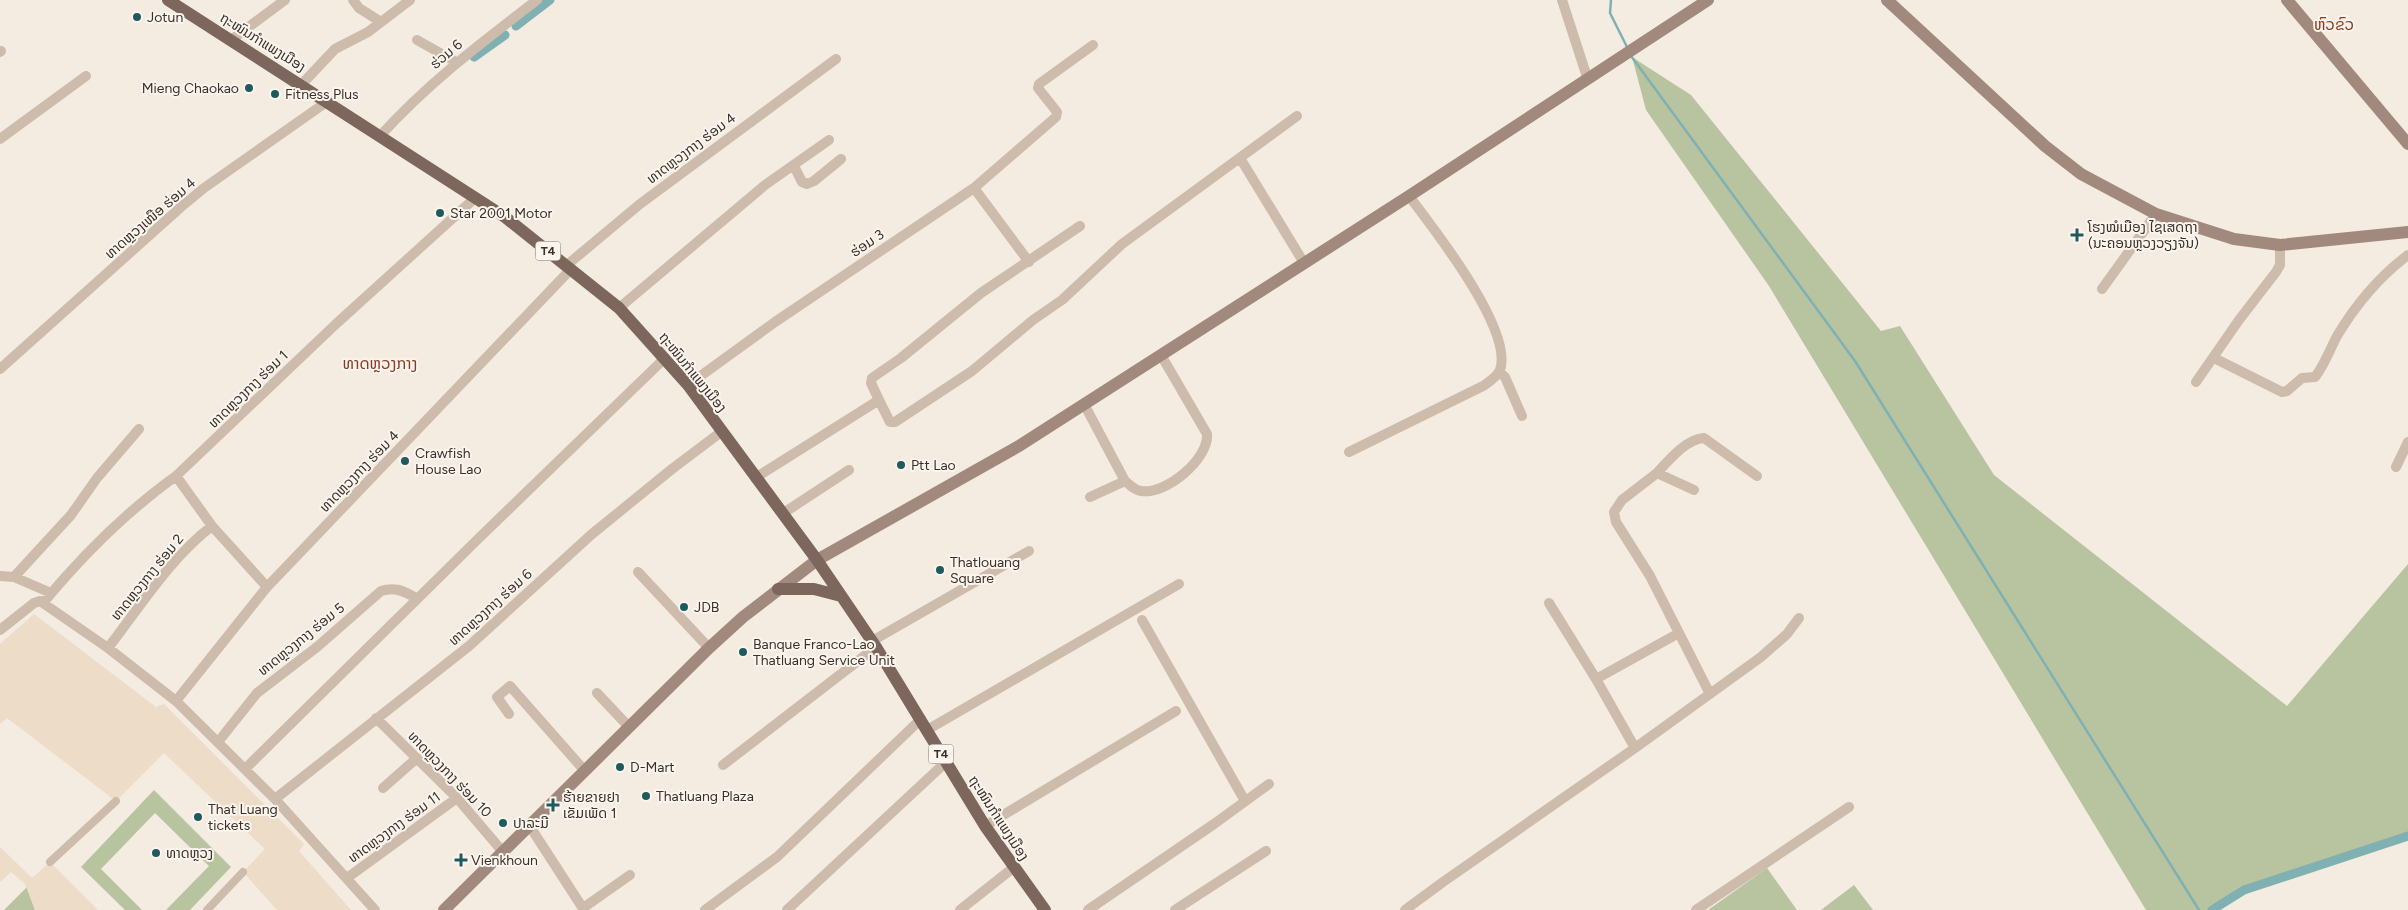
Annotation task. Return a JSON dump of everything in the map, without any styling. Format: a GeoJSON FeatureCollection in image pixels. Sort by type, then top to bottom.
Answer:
{"type":"FeatureCollection","features":[{"type":"Feature","properties":{"kind":"main road","name":"ຖະໜົນກຳແພງເມືອງ"},"geometry":{"type":"LineString","coordinates":[[168,0],[302,84],[505,217],[618,308],[688,385],[817,560],[874,644],[985,826],[1013,868],[1045,910]]}},
{"type":"Feature","properties":{"kind":"main road"},"geometry":{"type":"LineString","coordinates":[[444,910],[709,648],[743,617],[817,560],[1019,446],[1409,196],[1708,0]]}},
{"type":"Feature","properties":{"kind":"main road"},"geometry":{"type":"LineString","coordinates":[[1887,0],[2044,146],[2082,174],[2156,214],[2234,239],[2280,245],[2408,232]]}},
{"type":"Feature","properties":{"kind":"main road"},"geometry":{"type":"LineString","coordinates":[[2287,0],[2408,144]]}},
{"type":"Feature","properties":{"kind":"main road"},"geometry":{"type":"LineString","coordinates":[[778,589],[814,589],[841,596]]}},
{"type":"Feature","properties":{"kind":"street"},"geometry":{"type":"LineString","coordinates":[[231,40],[285,0]]}},
{"type":"Feature","properties":{"kind":"street"},"geometry":{"type":"LineString","coordinates":[[353,0],[359,8],[381,22]]}},
{"type":"Feature","properties":{"kind":"street"},"geometry":{"type":"LineString","coordinates":[[302,84],[335,49],[368,32],[410,0]]}},
{"type":"Feature","properties":{"kind":"street","name":"ຮ່ວມ 6"},"geometry":{"type":"LineString","coordinates":[[380,136],[410,103],[456,62],[537,0]]}},
{"type":"Feature","properties":{"kind":"street"},"geometry":{"type":"LineString","coordinates":[[1562,0],[1587,78]]}},
{"type":"Feature","properties":{"kind":"street"},"geometry":{"type":"LineString","coordinates":[[417,40],[456,62]]}},
{"type":"Feature","properties":{"kind":"street","name":"ຮ່ອມ 3"},"geometry":{"type":"LineString","coordinates":[[688,385],[775,322],[974,188],[1056,117],[1057,112],[1038,88],[1039,84],[1093,44]]}},
{"type":"Feature","properties":{"kind":"street","name":"ທາດຫຼວງກາງ ຮ່ອມ 4"},"geometry":{"type":"LineString","coordinates":[[176,701],[267,586],[569,267],[648,198],[836,59]]}},
{"type":"Feature","properties":{"kind":"street"},"geometry":{"type":"LineString","coordinates":[[0,139],[86,76]]}},
{"type":"Feature","properties":{"kind":"street","name":"ທາດຫຼວງເໜືອ ຮ່ອມ 4"},"geometry":{"type":"LineString","coordinates":[[0,369],[196,195],[328,101]]}},
{"type":"Feature","properties":{"kind":"street"},"geometry":{"type":"LineString","coordinates":[[1080,226],[981,293],[901,358],[872,378],[871,383],[890,422],[896,422],[972,371],[1034,320],[1062,300],[1122,244],[1296,116]]}},
{"type":"Feature","properties":{"kind":"street"},"geometry":{"type":"LineString","coordinates":[[618,308],[765,184],[794,166],[829,140]]}},
{"type":"Feature","properties":{"kind":"street"},"geometry":{"type":"LineString","coordinates":[[1240,158],[1304,263]]}},
{"type":"Feature","properties":{"kind":"street"},"geometry":{"type":"LineString","coordinates":[[794,166],[802,182],[807,184],[814,181],[841,159]]}},
{"type":"Feature","properties":{"kind":"street"},"geometry":{"type":"LineString","coordinates":[[974,188],[1029,262]]}},
{"type":"Feature","properties":{"kind":"street"},"geometry":{"type":"LineString","coordinates":[[1349,452],[1483,386],[1499,372],[1501,363],[1495,330],[1481,300],[1443,242],[1409,196]]}},
{"type":"Feature","properties":{"kind":"street","name":"ທາດຫຼວງກາງ ຮ່ອມ 1"},"geometry":{"type":"LineString","coordinates":[[43,603],[122,520],[149,496],[176,476],[337,323],[475,198]]}},
{"type":"Feature","properties":{"kind":"street"},"geometry":{"type":"LineString","coordinates":[[2102,288],[2156,214]]}},
{"type":"Feature","properties":{"kind":"street"},"geometry":{"type":"LineString","coordinates":[[2196,382],[2239,320],[2276,272],[2280,265],[2280,245]]}},
{"type":"Feature","properties":{"kind":"street"},"geometry":{"type":"LineString","coordinates":[[2214,358],[2282,392],[2302,378],[2315,377],[2338,335],[2356,310],[2379,282],[2408,255]]}},
{"type":"Feature","properties":{"kind":"street"},"geometry":{"type":"LineString","coordinates":[[1084,404],[1125,481],[1131,486],[1142,491],[1160,488],[1185,474],[1206,445],[1207,434],[1161,355]]}},
{"type":"Feature","properties":{"kind":"street"},"geometry":{"type":"LineString","coordinates":[[245,769],[417,598],[665,358]]}},
{"type":"Feature","properties":{"kind":"street"},"geometry":{"type":"LineString","coordinates":[[1499,372],[1505,377],[1522,416]]}},
{"type":"Feature","properties":{"kind":"street"},"geometry":{"type":"LineString","coordinates":[[755,478],[879,400]]}},
{"type":"Feature","properties":{"kind":"street"},"geometry":{"type":"LineString","coordinates":[[14,577],[71,515],[97,478],[139,429]]}},
{"type":"Feature","properties":{"kind":"street","name":"ທາດຫຼວງກາງ ຮ່ອມ 6"},"geometry":{"type":"LineString","coordinates":[[275,799],[469,646],[599,528],[721,432]]}},
{"type":"Feature","properties":{"kind":"street"},"geometry":{"type":"LineString","coordinates":[[1710,694],[1650,576],[1616,522],[1614,512],[1622,500],[1657,473],[1678,452],[1693,442],[1704,438],[1757,476]]}},
{"type":"Feature","properties":{"kind":"street"},"geometry":{"type":"LineString","coordinates":[[2396,467],[2408,442]]}},
{"type":"Feature","properties":{"kind":"street"},"geometry":{"type":"LineString","coordinates":[[782,514],[850,470]]}},
{"type":"Feature","properties":{"kind":"street"},"geometry":{"type":"LineString","coordinates":[[1657,473],[1694,490]]}},
{"type":"Feature","properties":{"kind":"street"},"geometry":{"type":"LineString","coordinates":[[176,476],[212,526],[267,586]]}},
{"type":"Feature","properties":{"kind":"street"},"geometry":{"type":"LineString","coordinates":[[1090,497],[1125,481]]}},
{"type":"Feature","properties":{"kind":"street","name":"ທາດຫຼວງກາງ ຮ່ອມ 2"},"geometry":{"type":"LineString","coordinates":[[108,648],[177,559],[192,542],[212,526]]}},
{"type":"Feature","properties":{"kind":"street"},"geometry":{"type":"LineString","coordinates":[[724,765],[874,644],[1029,551]]}},
{"type":"Feature","properties":{"kind":"street"},"geometry":{"type":"LineString","coordinates":[[638,572],[709,648]]}},
{"type":"Feature","properties":{"kind":"street"},"geometry":{"type":"LineString","coordinates":[[0,576],[14,577],[51,594]]}},
{"type":"Feature","properties":{"kind":"street"},"geometry":{"type":"LineString","coordinates":[[705,910],[777,857],[924,725],[1178,584]]}},
{"type":"Feature","properties":{"kind":"street","name":"ທາດຫຼວງກາງ ຮ່ອມ 5"},"geometry":{"type":"LineString","coordinates":[[218,742],[257,693],[317,648],[381,591],[398,588],[417,598]]}},
{"type":"Feature","properties":{"kind":"street"},"geometry":{"type":"LineString","coordinates":[[0,630],[34,603],[40,601],[108,648],[176,701],[218,742],[275,799],[375,910]]}},
{"type":"Feature","properties":{"kind":"street"},"geometry":{"type":"LineString","coordinates":[[1549,603],[1596,679],[1635,748]]}},
{"type":"Feature","properties":{"kind":"street"},"geometry":{"type":"LineString","coordinates":[[1405,910],[1761,657],[1788,634],[1799,618]]}},
{"type":"Feature","properties":{"kind":"street"},"geometry":{"type":"LineString","coordinates":[[1142,620],[1245,801]]}},
{"type":"Feature","properties":{"kind":"street"},"geometry":{"type":"LineString","coordinates":[[1596,679],[1679,633]]}},
{"type":"Feature","properties":{"kind":"street"},"geometry":{"type":"LineString","coordinates":[[509,714],[497,697],[510,686],[584,770]]}},
{"type":"Feature","properties":{"kind":"street"},"geometry":{"type":"LineString","coordinates":[[597,693],[629,727]]}},
{"type":"Feature","properties":{"kind":"street"},"geometry":{"type":"LineString","coordinates":[[985,826],[1176,710]]}},
{"type":"Feature","properties":{"kind":"street","name":"ທາດຫຼວງກາງ ຮ່ອມ 10"},"geometry":{"type":"LineString","coordinates":[[376,718],[457,798],[503,852]]}},
{"type":"Feature","properties":{"kind":"street"},"geometry":{"type":"LineString","coordinates":[[382,788],[417,758]]}},
{"type":"Feature","properties":{"kind":"street"},"geometry":{"type":"LineString","coordinates":[[786,910],[946,762]]}},
{"type":"Feature","properties":{"kind":"street"},"geometry":{"type":"LineString","coordinates":[[1088,910],[1269,784]]}},
{"type":"Feature","properties":{"kind":"street","name":"ທາດຫຼວງກາງ ຮ່ອມ 11"},"geometry":{"type":"LineString","coordinates":[[346,878],[457,798]]}},
{"type":"Feature","properties":{"kind":"street"},"geometry":{"type":"LineString","coordinates":[[50,862],[116,801]]}},
{"type":"Feature","properties":{"kind":"street"},"geometry":{"type":"LineString","coordinates":[[1696,910],[1849,807]]}},
{"type":"Feature","properties":{"kind":"street"},"geometry":{"type":"LineString","coordinates":[[529,825],[584,909],[630,875]]}},
{"type":"Feature","properties":{"kind":"street"},"geometry":{"type":"LineString","coordinates":[[1174,910],[1266,851]]}},
{"type":"Feature","properties":{"kind":"street"},"geometry":{"type":"LineString","coordinates":[[960,910],[1013,868]]}},
{"type":"Feature","properties":{"kind":"street"},"geometry":{"type":"LineString","coordinates":[[207,910],[243,872]]}},
{"type":"Feature","properties":{"kind":"green space"},"geometry":{"type":"Polygon","coordinates":[[[1632,57],[1691,95],[1881,331],[1900,326],[1994,475],[2287,706],[2408,564],[2408,836],[2244,890],[2212,910],[2146,910],[1769,286],[1646,110],[1632,57]]]}},
{"type":"Feature","properties":{"kind":"green space"},"geometry":{"type":"Polygon","coordinates":[[[154,790],[231,867],[190,910],[166,910],[209,866],[155,813],[101,869],[142,910],[125,910],[81,867],[154,790]]]}},
{"type":"Feature","properties":{"kind":"green space"},"geometry":{"type":"Polygon","coordinates":[[[1767,868],[1797,910],[1708,910],[1767,868]]]}},
{"type":"Feature","properties":{"kind":"green space"},"geometry":{"type":"Polygon","coordinates":[[[1854,885],[1873,910],[1821,910],[1854,885]]]}},
{"type":"Feature","properties":{"kind":"green space"},"geometry":{"type":"Polygon","coordinates":[[[27,887],[35,910],[4,910],[27,887]]]}},
{"type":"Feature","properties":{"kind":"shaded area"},"geometry":{"type":"Polygon","coordinates":[[[34,614],[156,707],[164,704],[304,844],[299,851],[351,910],[277,910],[243,872],[265,849],[164,753],[116,801],[7,718],[0,724],[0,644],[34,614]]]}},
{"type":"Feature","properties":{"kind":"shaded area"},"geometry":{"type":"Polygon","coordinates":[[[0,847],[32,878],[50,862],[98,910],[35,910],[25,884],[11,872],[0,882],[0,847]]]}},
{"type":"Feature","properties":{"kind":"waterway"},"geometry":{"type":"LineString","coordinates":[[516,26],[550,0]]}},
{"type":"Feature","properties":{"kind":"waterway"},"geometry":{"type":"LineString","coordinates":[[1611,0],[1610,13],[1627,47]]}},
{"type":"Feature","properties":{"kind":"waterway"},"geometry":{"type":"LineString","coordinates":[[474,57],[505,35]]}},
{"type":"Feature","properties":{"kind":"waterway"},"geometry":{"type":"LineString","coordinates":[[1631,56],[1855,361],[2199,910]]}},
{"type":"Feature","properties":{"kind":"waterway"},"geometry":{"type":"LineString","coordinates":[[2212,910],[2244,890],[2408,836]]}},
{"type":"Feature","properties":{"kind":"place","name":"Jotun"},"geometry":{"type":"Point","coordinates":[137,17]}},
{"type":"Feature","properties":{"kind":"place","name":"Mieng Chaokao"},"geometry":{"type":"Point","coordinates":[249,88]}},
{"type":"Feature","properties":{"kind":"place","name":"Fitness Plus"},"geometry":{"type":"Point","coordinates":[275,94]}},
{"type":"Feature","properties":{"kind":"place","name":"Star 2001 Motor"},"geometry":{"type":"Point","coordinates":[440,213]}},
{"type":"Feature","properties":{"kind":"place","name":"ໂຮງໝໍເມືອງ ໄຊເສດຖາ (ນະຄອນຫຼວງວຽງຈັນ)"},"geometry":{"type":"Point","coordinates":[2077,235]}},
{"type":"Feature","properties":{"kind":"place","name":"Crawfish House Lao"},"geometry":{"type":"Point","coordinates":[405,461]}},
{"type":"Feature","properties":{"kind":"place","name":"Ptt Lao"},"geometry":{"type":"Point","coordinates":[901,465]}},
{"type":"Feature","properties":{"kind":"place","name":"Thatlouang Square"},"geometry":{"type":"Point","coordinates":[940,570]}},
{"type":"Feature","properties":{"kind":"place","name":"JDB"},"geometry":{"type":"Point","coordinates":[684,607]}},
{"type":"Feature","properties":{"kind":"place","name":"Banque Franco-Lao Thatluang Service Unit"},"geometry":{"type":"Point","coordinates":[743,652]}},
{"type":"Feature","properties":{"kind":"place","name":"D-Mart"},"geometry":{"type":"Point","coordinates":[620,767]}},
{"type":"Feature","properties":{"kind":"place","name":"Thatluang Plaza"},"geometry":{"type":"Point","coordinates":[646,796]}},
{"type":"Feature","properties":{"kind":"place","name":"ຮ້າຍຂາຍຢາ ເຂັມເພັດ 1"},"geometry":{"type":"Point","coordinates":[553,805]}},
{"type":"Feature","properties":{"kind":"place","name":"That Luang tickets"},"geometry":{"type":"Point","coordinates":[198,817]}},
{"type":"Feature","properties":{"kind":"place","name":"ປາລະມີ"},"geometry":{"type":"Point","coordinates":[503,823]}},
{"type":"Feature","properties":{"kind":"place","name":"ທາດຫຼວງ"},"geometry":{"type":"Point","coordinates":[156,853]}},
{"type":"Feature","properties":{"kind":"place","name":"Vienkhoun"},"geometry":{"type":"Point","coordinates":[461,860]}},
{"type":"Feature","properties":{"kind":"district","name":"ຫົວຂົວ"},"geometry":{"type":"Point","coordinates":[2334,24]}},
{"type":"Feature","properties":{"kind":"district","name":"ທາດຫຼວງກາງ"},"geometry":{"type":"Point","coordinates":[380,363]}}]}
